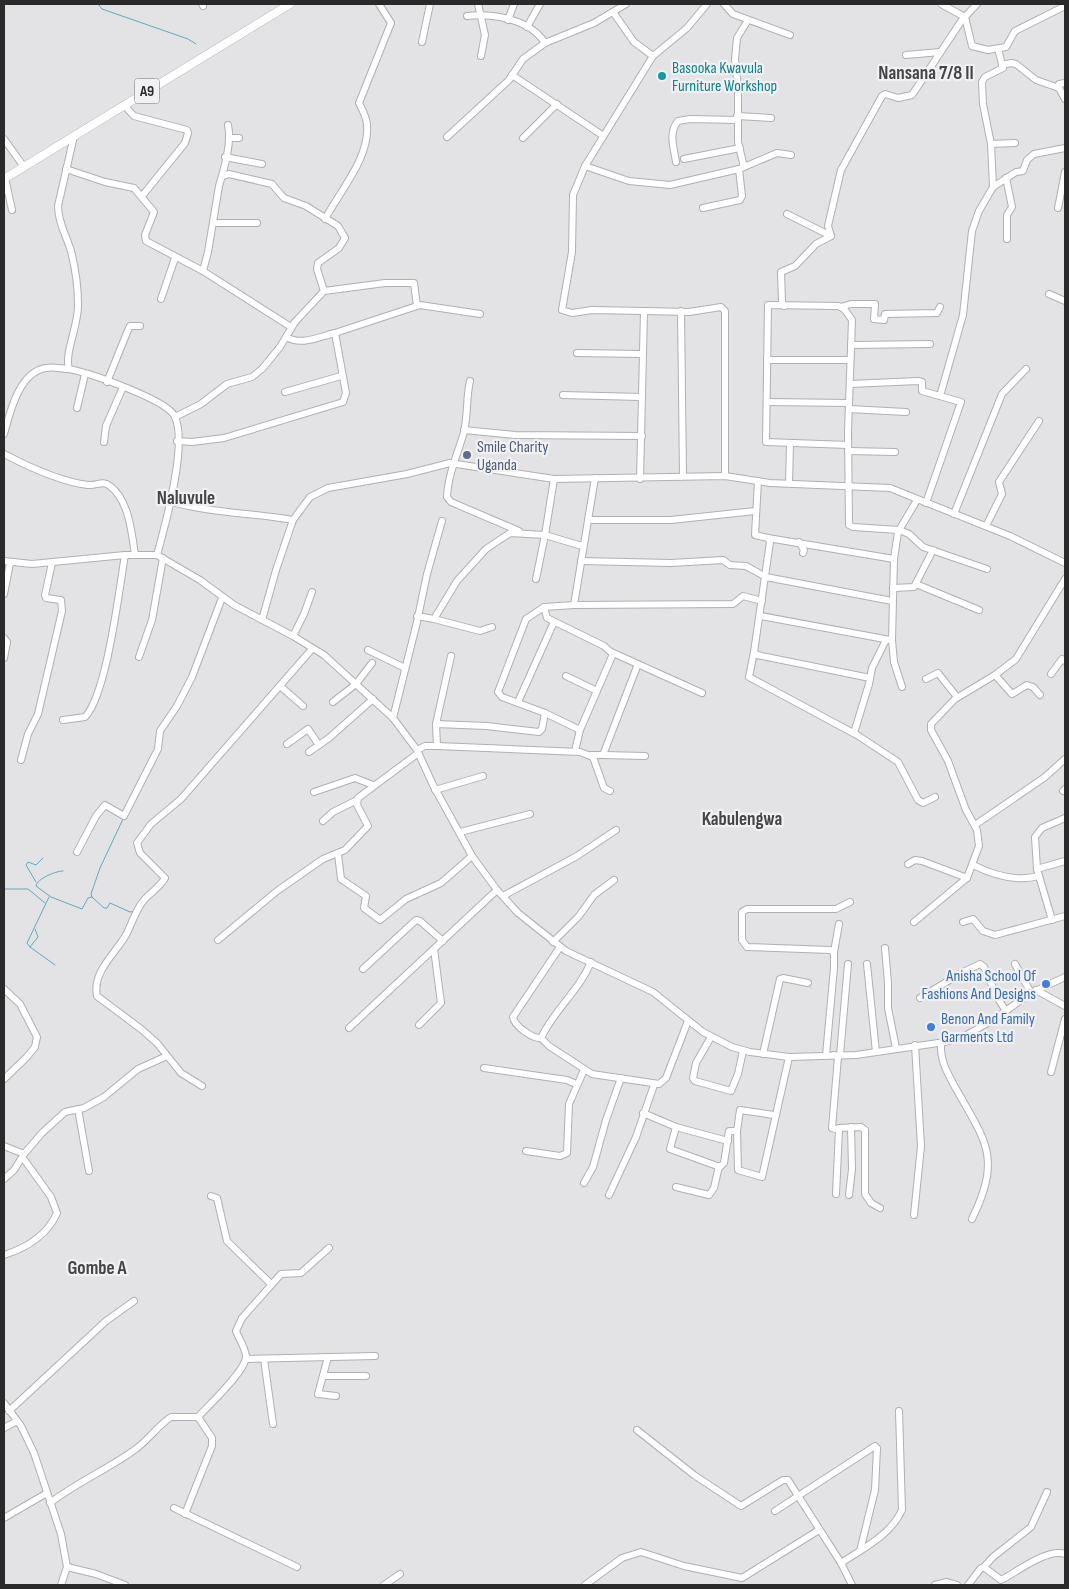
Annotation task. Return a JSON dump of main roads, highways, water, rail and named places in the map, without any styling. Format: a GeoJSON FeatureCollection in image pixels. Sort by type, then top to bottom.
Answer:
{"type":"FeatureCollection","features":[{"type":"Feature","properties":{"kind":"main road","name":"A9"},"geometry":{"type":"LineString","coordinates":[[4,179],[290,4]]}},
{"type":"Feature","properties":{"kind":"waterway"},"geometry":{"type":"LineString","coordinates":[[98,4],[102,9],[188,39],[196,44]]}},
{"type":"Feature","properties":{"kind":"waterway"},"geometry":{"type":"LineString","coordinates":[[63,871],[47,876],[37,883],[36,886],[51,897],[82,909],[88,898],[92,897],[91,894],[100,868],[123,819]]}},
{"type":"Feature","properties":{"kind":"waterway"},"geometry":{"type":"LineString","coordinates":[[36,882],[26,865],[28,862],[36,865],[43,858]]}},
{"type":"Feature","properties":{"kind":"waterway"},"geometry":{"type":"LineString","coordinates":[[4,889],[28,889],[45,903]]}},
{"type":"Feature","properties":{"kind":"waterway"},"geometry":{"type":"LineString","coordinates":[[30,947],[27,943],[49,897]]}},
{"type":"Feature","properties":{"kind":"waterway"},"geometry":{"type":"LineString","coordinates":[[92,897],[104,908],[107,908],[110,903],[130,912],[135,911]]}},
{"type":"Feature","properties":{"kind":"waterway"},"geometry":{"type":"LineString","coordinates":[[35,929],[38,937],[30,947],[55,965]]}},
{"type":"Feature","properties":{"kind":"place","name":"Basooka Kwavula Furniture Workshop"},"geometry":{"type":"Point","coordinates":[662,76]}},
{"type":"Feature","properties":{"kind":"place","name":"Smile Charity Uganda"},"geometry":{"type":"Point","coordinates":[467,455]}},
{"type":"Feature","properties":{"kind":"place","name":"Anisha School Of Fashions And Designs"},"geometry":{"type":"Point","coordinates":[1046,984]}},
{"type":"Feature","properties":{"kind":"place","name":"Benon And Family Garments Ltd"},"geometry":{"type":"Point","coordinates":[931,1027]}},
{"type":"Feature","properties":{"kind":"district","name":"Nansana 7/8 II"},"geometry":{"type":"Point","coordinates":[926,72]}},
{"type":"Feature","properties":{"kind":"district","name":"Naluvule"},"geometry":{"type":"Point","coordinates":[186,497]}},
{"type":"Feature","properties":{"kind":"district","name":"Kabulengwa"},"geometry":{"type":"Point","coordinates":[742,818]}},
{"type":"Feature","properties":{"kind":"district","name":"Gombe A"},"geometry":{"type":"Point","coordinates":[97,1267]}}]}
